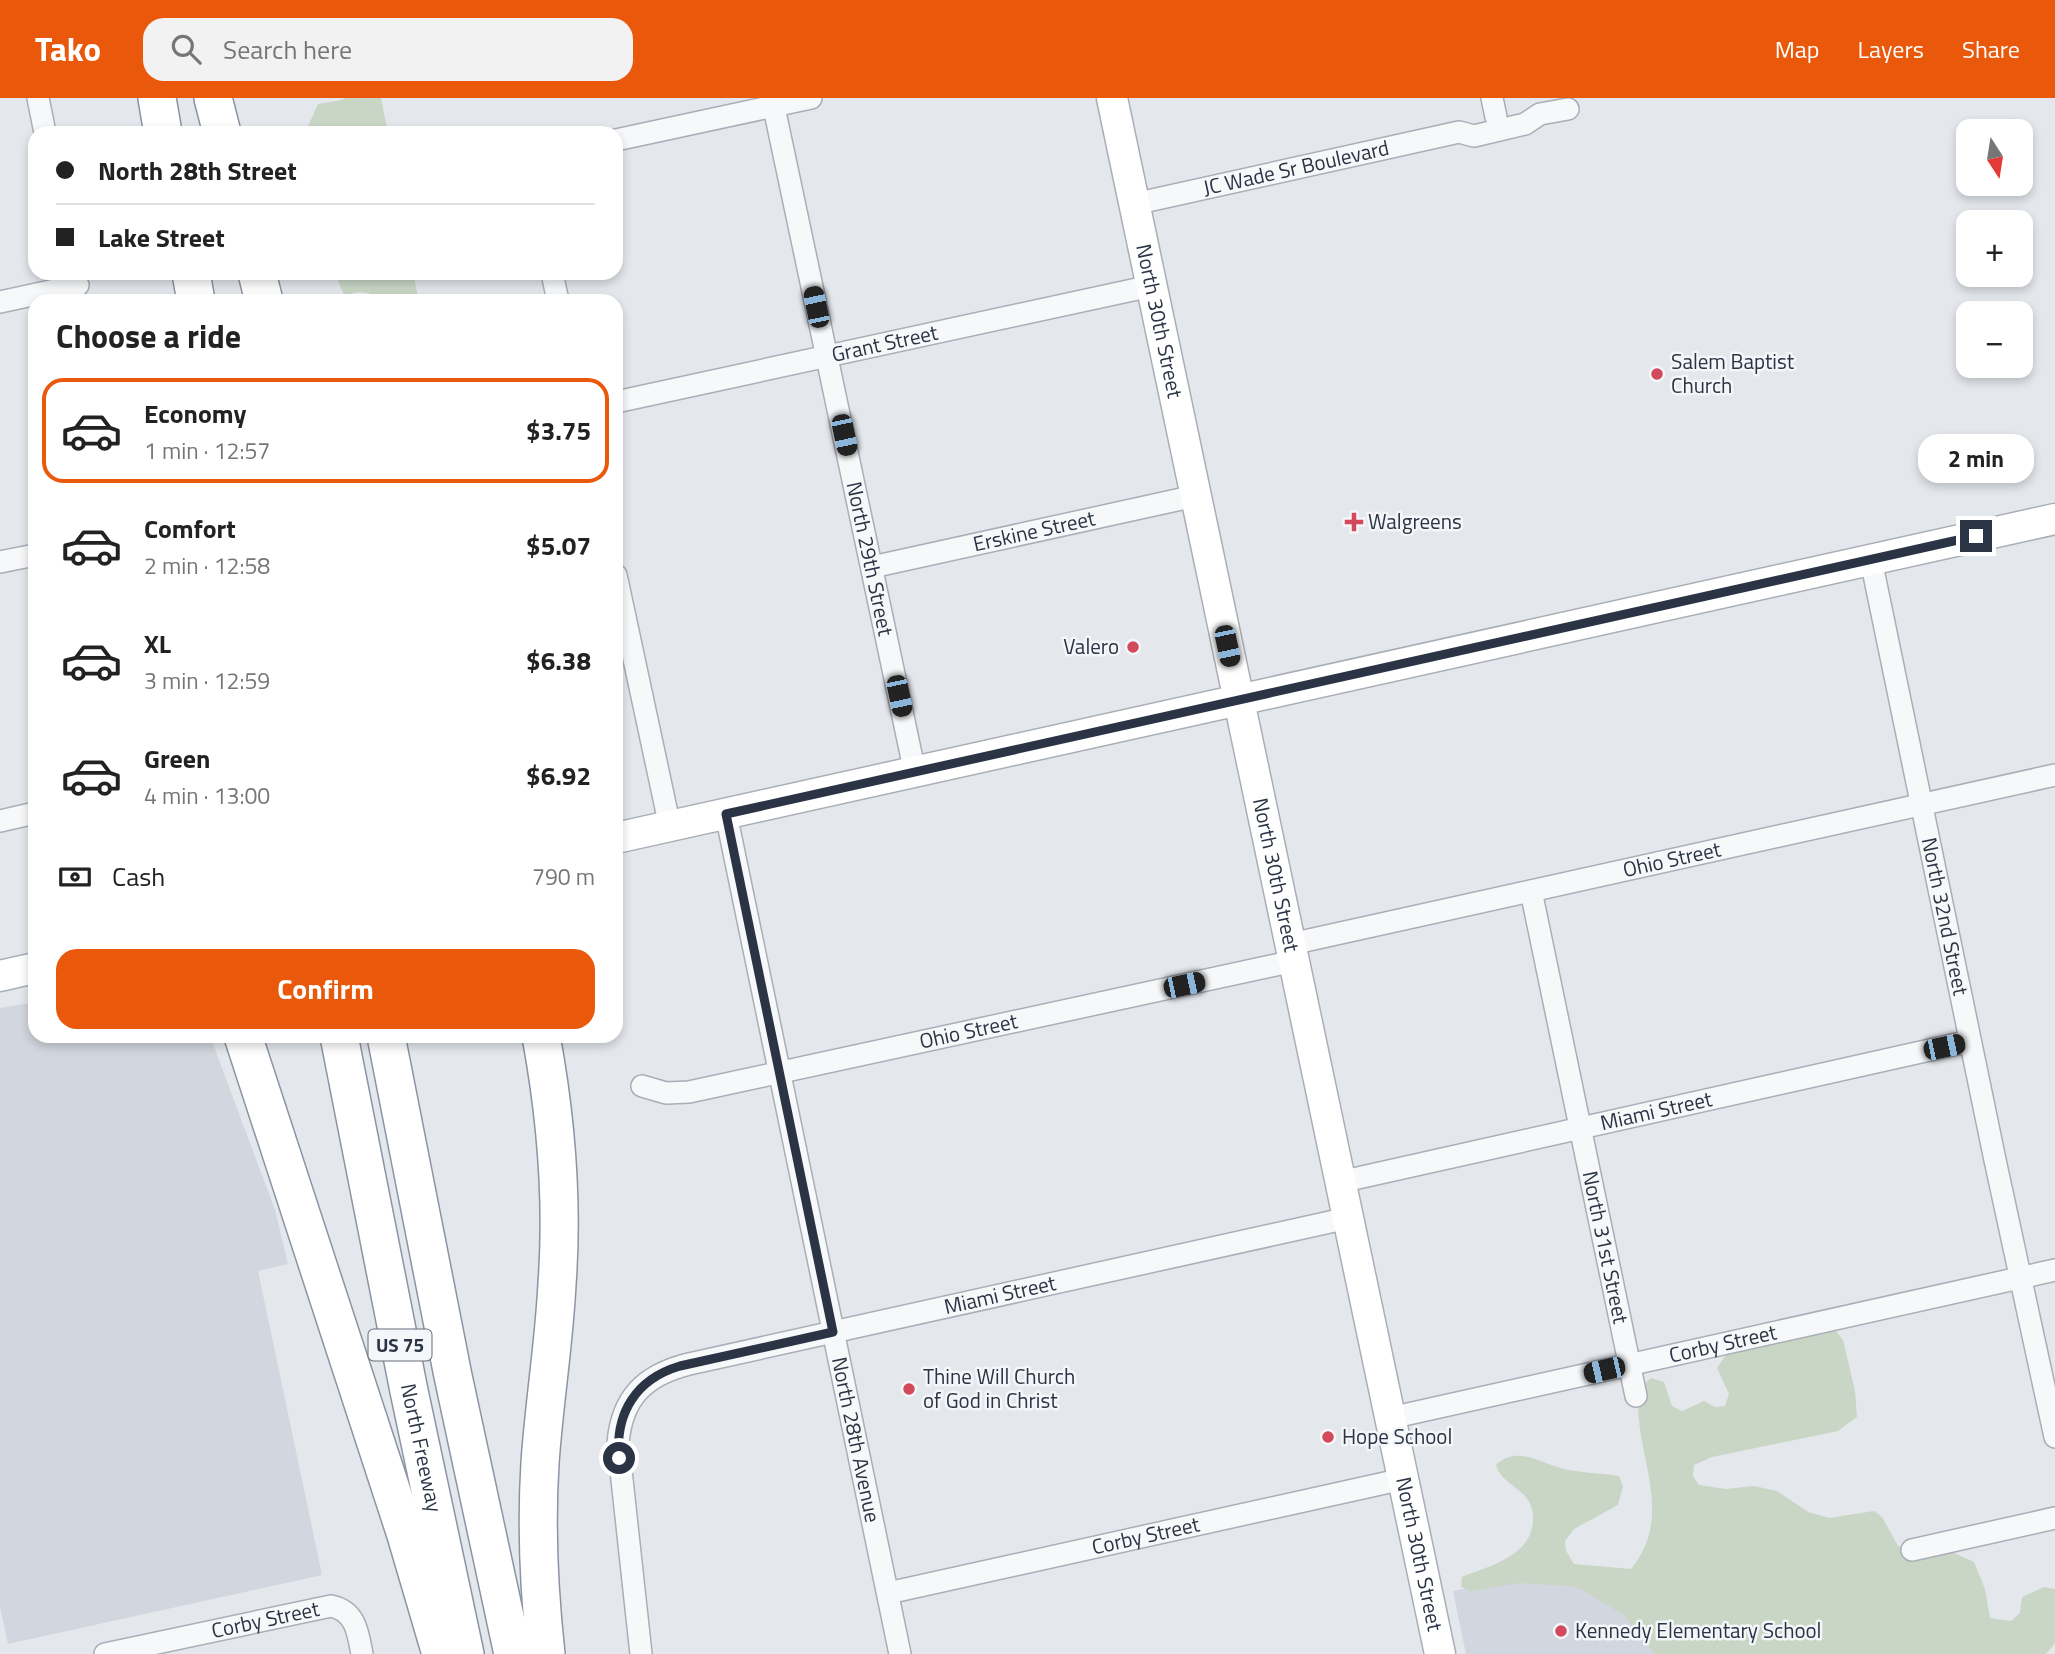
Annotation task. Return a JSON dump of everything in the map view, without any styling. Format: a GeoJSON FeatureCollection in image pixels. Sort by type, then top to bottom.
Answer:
{"type":"FeatureCollection","features":[{"type":"Feature","properties":{"kind":"highway"},"geometry":{"type":"LineString","coordinates":[[144,98],[148,126]]}},
{"type":"Feature","properties":{"kind":"highway"},"geometry":{"type":"LineString","coordinates":[[157,98],[162,126]]}},
{"type":"Feature","properties":{"kind":"highway"},"geometry":{"type":"LineString","coordinates":[[203,98],[209,126]]}},
{"type":"Feature","properties":{"kind":"highway"},"geometry":{"type":"LineString","coordinates":[[213,98],[220,126]]}},
{"type":"Feature","properties":{"kind":"highway"},"geometry":{"type":"LineString","coordinates":[[245,1043],[406,1535],[441,1654]]}},
{"type":"Feature","properties":{"kind":"highway","name":"North Freeway"},"geometry":{"type":"LineString","coordinates":[[340,1043],[409,1391],[465,1654]]}},
{"type":"Feature","properties":{"kind":"highway","name":"US 75"},"geometry":{"type":"LineString","coordinates":[[388,1043],[453,1376],[513,1654]]}},
{"type":"Feature","properties":{"kind":"highway"},"geometry":{"type":"LineString","coordinates":[[542,1043],[559,1183],[558,1283],[544,1415],[539,1502],[540,1578],[546,1654]]}},
{"type":"Feature","properties":{"kind":"main road","name":"North 30th Street"},"geometry":{"type":"LineString","coordinates":[[1112,98],[1440,1654]]}},
{"type":"Feature","properties":{"kind":"main road"},"geometry":{"type":"LineString","coordinates":[[623,837],[2055,519]]}},
{"type":"Feature","properties":{"kind":"main road"},"geometry":{"type":"LineString","coordinates":[[0,976],[28,970]]}},
{"type":"Feature","properties":{"kind":"street"},"geometry":{"type":"LineString","coordinates":[[38,98],[44,126]]}},
{"type":"Feature","properties":{"kind":"street"},"geometry":{"type":"LineString","coordinates":[[623,138],[773,102],[811,98]]}},
{"type":"Feature","properties":{"kind":"street","name":"North 29th Street"},"geometry":{"type":"LineString","coordinates":[[773,102],[915,773]]}},
{"type":"Feature","properties":{"kind":"street","name":"JC Wade Sr Boulevard"},"geometry":{"type":"LineString","coordinates":[[1459,132],[1494,107],[1540,114]]}},
{"type":"Feature","properties":{"kind":"street","name":"JC Wade Sr Boulevard"},"geometry":{"type":"LineString","coordinates":[[1134,204],[1459,132],[1474,136],[1525,124],[1540,114],[1568,109]]}},
{"type":"Feature","properties":{"kind":"street"},"geometry":{"type":"LineString","coordinates":[[39,294],[78,286]]}},
{"type":"Feature","properties":{"kind":"street","name":"Grant Street"},"geometry":{"type":"LineString","coordinates":[[623,401],[1152,286]]}},
{"type":"Feature","properties":{"kind":"street"},"geometry":{"type":"LineString","coordinates":[[0,302],[28,296]]}},
{"type":"Feature","properties":{"kind":"street","name":"Erskine Street"},"geometry":{"type":"LineString","coordinates":[[872,567],[1195,496]]}},
{"type":"Feature","properties":{"kind":"street"},"geometry":{"type":"LineString","coordinates":[[0,562],[28,556]]}},
{"type":"Feature","properties":{"kind":"street","name":"North 32nd Street"},"geometry":{"type":"LineString","coordinates":[[1871,560],[2055,1437]]}},
{"type":"Feature","properties":{"kind":"street"},"geometry":{"type":"LineString","coordinates":[[623,608],[670,827]]}},
{"type":"Feature","properties":{"kind":"street","name":"Ohio Street"},"geometry":{"type":"LineString","coordinates":[[642,1086],[666,1093],[685,1093],[779,1074],[1292,952],[1531,891],[2055,775]]}},
{"type":"Feature","properties":{"kind":"street","name":"North 28th Avenue"},"geometry":{"type":"LineString","coordinates":[[726,814],[900,1654]]}},
{"type":"Feature","properties":{"kind":"street"},"geometry":{"type":"LineString","coordinates":[[0,821],[28,815]]}},
{"type":"Feature","properties":{"kind":"street","name":"North 31st Street"},"geometry":{"type":"LineString","coordinates":[[1531,891],[1636,1396]]}},
{"type":"Feature","properties":{"kind":"street","name":"Miami Street"},"geometry":{"type":"LineString","coordinates":[[1340,1182],[1970,1041]]}},
{"type":"Feature","properties":{"kind":"street","name":"Miami Street"},"geometry":{"type":"LineString","coordinates":[[641,1654],[618,1443],[620,1424],[630,1401],[652,1378],[680,1366],[1348,1218]]}},
{"type":"Feature","properties":{"kind":"street","name":"Corby Street"},"geometry":{"type":"LineString","coordinates":[[1390,1418],[2055,1270]]}},
{"type":"Feature","properties":{"kind":"street","name":"Corby Street"},"geometry":{"type":"LineString","coordinates":[[888,1593],[1403,1479]]}},
{"type":"Feature","properties":{"kind":"street"},"geometry":{"type":"LineString","coordinates":[[1912,1550],[2055,1518]]}},
{"type":"Feature","properties":{"kind":"street","name":"Corby Street"},"geometry":{"type":"LineString","coordinates":[[105,1654],[324,1606],[343,1610],[355,1623],[362,1654]]}},
{"type":"Feature","properties":{"kind":"shaded area"},"geometry":{"type":"Polygon","coordinates":[[[28,1003],[28,1043],[213,1043],[275,1210],[288,1264],[258,1271],[322,1575],[8,1644],[0,1606],[0,1008],[28,1003]]]}},
{"type":"Feature","properties":{"kind":"shaded area"},"geometry":{"type":"Polygon","coordinates":[[[1555,1570],[1700,1654],[1466,1654],[1453,1591],[1555,1570]]]}},
{"type":"Feature","properties":{"kind":"green space"},"geometry":{"type":"Polygon","coordinates":[[[381,98],[387,126],[308,126],[318,104],[381,98]]]}},
{"type":"Feature","properties":{"kind":"green space"},"geometry":{"type":"Polygon","coordinates":[[[338,280],[414,280],[418,294],[359,292],[344,294],[338,280]]]}},
{"type":"Feature","properties":{"kind":"green space"},"geometry":{"type":"Polygon","coordinates":[[[1831,1325],[1843,1340],[1855,1391],[1857,1417],[1838,1431],[1712,1457],[1694,1465],[1693,1476],[1699,1485],[1726,1489],[1754,1486],[1777,1491],[1808,1512],[1829,1518],[1874,1511],[1882,1517],[1898,1546],[1924,1557],[1952,1552],[1974,1562],[1985,1589],[1990,1618],[2011,1621],[2020,1613],[2022,1597],[2044,1587],[2055,1589],[2055,1643],[2046,1654],[1655,1654],[1625,1616],[1583,1590],[1570,1586],[1519,1583],[1470,1591],[1461,1587],[1462,1577],[1507,1558],[1525,1543],[1531,1533],[1533,1518],[1529,1501],[1504,1478],[1496,1465],[1512,1456],[1529,1457],[1571,1470],[1619,1476],[1623,1486],[1618,1505],[1574,1529],[1565,1541],[1566,1551],[1574,1564],[1631,1569],[1645,1547],[1651,1525],[1652,1503],[1638,1412],[1639,1389],[1651,1378],[1664,1382],[1672,1406],[1682,1411],[1704,1401],[1715,1407],[1725,1406],[1729,1394],[1717,1368],[1728,1352],[1831,1325]]]}},
{"type":"Feature","properties":{"kind":"place","name":"Salem Baptist Church"},"geometry":{"type":"Point","coordinates":[1657,374]}},
{"type":"Feature","properties":{"kind":"place","name":"Walgreens"},"geometry":{"type":"Point","coordinates":[1354,522]}},
{"type":"Feature","properties":{"kind":"place","name":"Valero"},"geometry":{"type":"Point","coordinates":[1133,647]}},
{"type":"Feature","properties":{"kind":"place","name":"Thine Will Church of God in Christ"},"geometry":{"type":"Point","coordinates":[909,1389]}},
{"type":"Feature","properties":{"kind":"place","name":"Hope School"},"geometry":{"type":"Point","coordinates":[1328,1437]}},
{"type":"Feature","properties":{"kind":"place","name":"Kennedy Elementary School"},"geometry":{"type":"Point","coordinates":[1561,1631]}},
{"type":"Feature","properties":{"kind":"route"},"geometry":{"type":"LineString","coordinates":[[619,1458],[620,1424],[625,1409],[638,1390],[658,1374],[680,1366],[833,1332],[726,814],[1976,536]]}}]}
